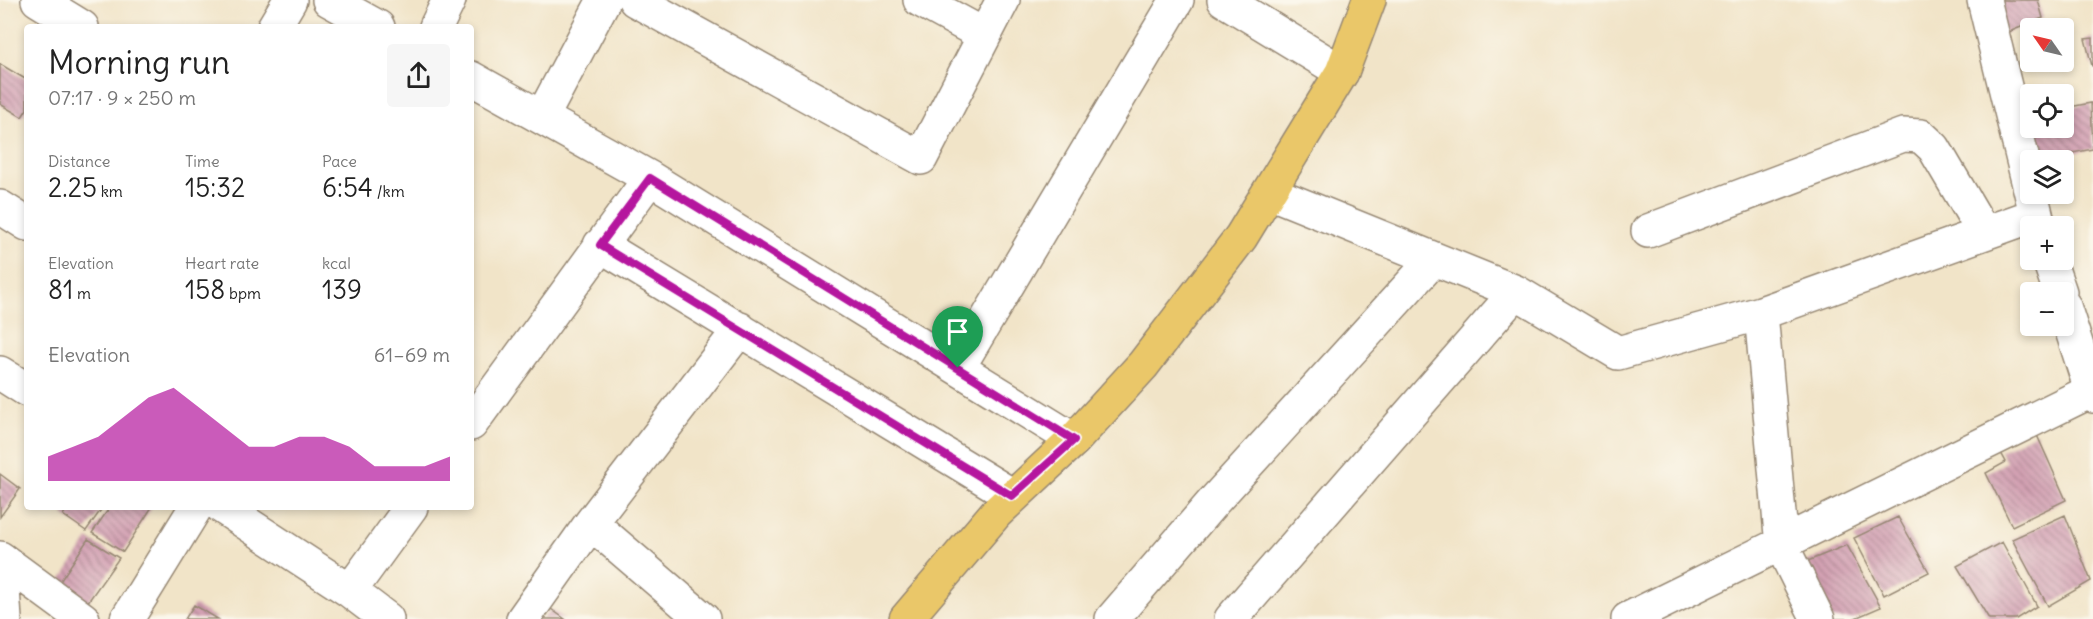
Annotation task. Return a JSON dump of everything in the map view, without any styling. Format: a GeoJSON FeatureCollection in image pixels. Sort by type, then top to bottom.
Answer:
{"type":"FeatureCollection","features":[{"type":"Feature","properties":{"kind":"main road"},"geometry":{"type":"LineString","coordinates":[[906,619],[1012,496],[1074,440],[1143,365],[1241,237],[1342,72],[1369,0]]}},
{"type":"Feature","properties":{"kind":"street"},"geometry":{"type":"LineString","coordinates":[[38,0],[77,24]]}},
{"type":"Feature","properties":{"kind":"street"},"geometry":{"type":"LineString","coordinates":[[276,24],[290,0]]}},
{"type":"Feature","properties":{"kind":"street"},"geometry":{"type":"LineString","coordinates":[[329,0],[373,24]]}},
{"type":"Feature","properties":{"kind":"street"},"geometry":{"type":"LineString","coordinates":[[437,24],[449,0]]}},
{"type":"Feature","properties":{"kind":"street"},"geometry":{"type":"LineString","coordinates":[[542,117],[604,0]]}},
{"type":"Feature","properties":{"kind":"street"},"geometry":{"type":"LineString","coordinates":[[635,0],[921,158],[1003,0]]}},
{"type":"Feature","properties":{"kind":"street"},"geometry":{"type":"LineString","coordinates":[[920,0],[984,35]]}},
{"type":"Feature","properties":{"kind":"street"},"geometry":{"type":"LineString","coordinates":[[958,368],[1177,0]]}},
{"type":"Feature","properties":{"kind":"street"},"geometry":{"type":"LineString","coordinates":[[1224,0],[1342,72]]}},
{"type":"Feature","properties":{"kind":"street"},"geometry":{"type":"LineString","coordinates":[[1984,0],[2036,216]]}},
{"type":"Feature","properties":{"kind":"street"},"geometry":{"type":"LineString","coordinates":[[474,80],[650,178],[1074,440]]}},
{"type":"Feature","properties":{"kind":"street"},"geometry":{"type":"LineString","coordinates":[[1647,231],[1903,135],[1921,136],[1934,148],[1984,233]]}},
{"type":"Feature","properties":{"kind":"street"},"geometry":{"type":"LineString","coordinates":[[474,420],[650,178]]}},
{"type":"Feature","properties":{"kind":"street"},"geometry":{"type":"LineString","coordinates":[[1269,192],[1516,292],[1618,353],[1761,313],[1984,233],[2020,225]]}},
{"type":"Feature","properties":{"kind":"street"},"geometry":{"type":"LineString","coordinates":[[0,207],[24,222]]}},
{"type":"Feature","properties":{"kind":"street"},"geometry":{"type":"LineString","coordinates":[[600,245],[1012,496]]}},
{"type":"Feature","properties":{"kind":"street"},"geometry":{"type":"LineString","coordinates":[[1112,619],[1214,501],[1434,259]]}},
{"type":"Feature","properties":{"kind":"street"},"geometry":{"type":"LineString","coordinates":[[1231,619],[1516,292]]}},
{"type":"Feature","properties":{"kind":"street"},"geometry":{"type":"LineString","coordinates":[[1761,313],[1782,546],[1818,619]]}},
{"type":"Feature","properties":{"kind":"street"},"geometry":{"type":"LineString","coordinates":[[523,619],[591,523],[740,329]]}},
{"type":"Feature","properties":{"kind":"street"},"geometry":{"type":"LineString","coordinates":[[1629,619],[1782,546],[2090,378],[2074,334]]}},
{"type":"Feature","properties":{"kind":"street"},"geometry":{"type":"LineString","coordinates":[[0,373],[24,388]]}},
{"type":"Feature","properties":{"kind":"street"},"geometry":{"type":"LineString","coordinates":[[126,619],[194,510]]}},
{"type":"Feature","properties":{"kind":"street"},"geometry":{"type":"LineString","coordinates":[[227,510],[350,591],[387,619]]}},
{"type":"Feature","properties":{"kind":"street"},"geometry":{"type":"LineString","coordinates":[[350,591],[409,510]]}},
{"type":"Feature","properties":{"kind":"street"},"geometry":{"type":"LineString","coordinates":[[591,523],[703,619]]}},
{"type":"Feature","properties":{"kind":"street"},"geometry":{"type":"LineString","coordinates":[[0,559],[5,619]]}},
{"type":"Feature","properties":{"kind":"street"},"geometry":{"type":"LineString","coordinates":[[0,559],[83,619]]}},
{"type":"Feature","properties":{"kind":"building"},"geometry":{"type":"Polygon","coordinates":[[[1995,0],[2038,0],[2043,18],[2020,18],[2020,27],[2004,34],[1995,0]]]}},
{"type":"Feature","properties":{"kind":"building"},"geometry":{"type":"Polygon","coordinates":[[[2093,38],[2093,66],[2092,66],[2085,39],[2093,38]]]}},
{"type":"Feature","properties":{"kind":"building"},"geometry":{"type":"Polygon","coordinates":[[[0,64],[24,78],[24,114],[22,117],[0,104],[0,64]]]}},
{"type":"Feature","properties":{"kind":"building"},"geometry":{"type":"Polygon","coordinates":[[[2091,103],[2093,149],[2074,153],[2074,150],[2034,150],[2033,138],[2074,138],[2074,106],[2091,103]]]}},
{"type":"Feature","properties":{"kind":"building"},"geometry":{"type":"Polygon","coordinates":[[[2036,433],[2066,500],[2012,526],[1986,473],[2006,462],[2000,451],[2036,433]]]}},
{"type":"Feature","properties":{"kind":"building"},"geometry":{"type":"Polygon","coordinates":[[[0,474],[20,489],[0,517],[0,474]]]}},
{"type":"Feature","properties":{"kind":"building"},"geometry":{"type":"Polygon","coordinates":[[[66,510],[101,510],[86,531],[63,515],[66,510]]]}},
{"type":"Feature","properties":{"kind":"building"},"geometry":{"type":"Polygon","coordinates":[[[108,510],[150,510],[123,552],[92,533],[108,510]]]}},
{"type":"Feature","properties":{"kind":"building"},"geometry":{"type":"Polygon","coordinates":[[[2065,515],[2091,581],[2048,606],[2012,539],[2065,515]]]}},
{"type":"Feature","properties":{"kind":"building"},"geometry":{"type":"Polygon","coordinates":[[[1898,517],[1929,572],[1884,595],[1854,538],[1898,517]]]}},
{"type":"Feature","properties":{"kind":"building"},"geometry":{"type":"Polygon","coordinates":[[[88,539],[119,558],[85,606],[57,586],[88,539]]]}},
{"type":"Feature","properties":{"kind":"building"},"geometry":{"type":"Polygon","coordinates":[[[2002,542],[2037,606],[2016,619],[1989,619],[1957,566],[2002,542]]]}},
{"type":"Feature","properties":{"kind":"building"},"geometry":{"type":"Polygon","coordinates":[[[1847,545],[1881,607],[1853,619],[1831,619],[1803,563],[1847,545]]]}},
{"type":"Feature","properties":{"kind":"building"},"geometry":{"type":"Polygon","coordinates":[[[194,605],[218,619],[185,619],[194,605]]]}},
{"type":"Feature","properties":{"kind":"building"},"geometry":{"type":"Polygon","coordinates":[[[551,609],[565,619],[543,619],[551,609]]]}},
{"type":"Feature","properties":{"kind":"route"},"geometry":{"type":"LineString","coordinates":[[650,178],[958,368],[1074,440],[1012,496],[600,245],[650,178]]}}]}
